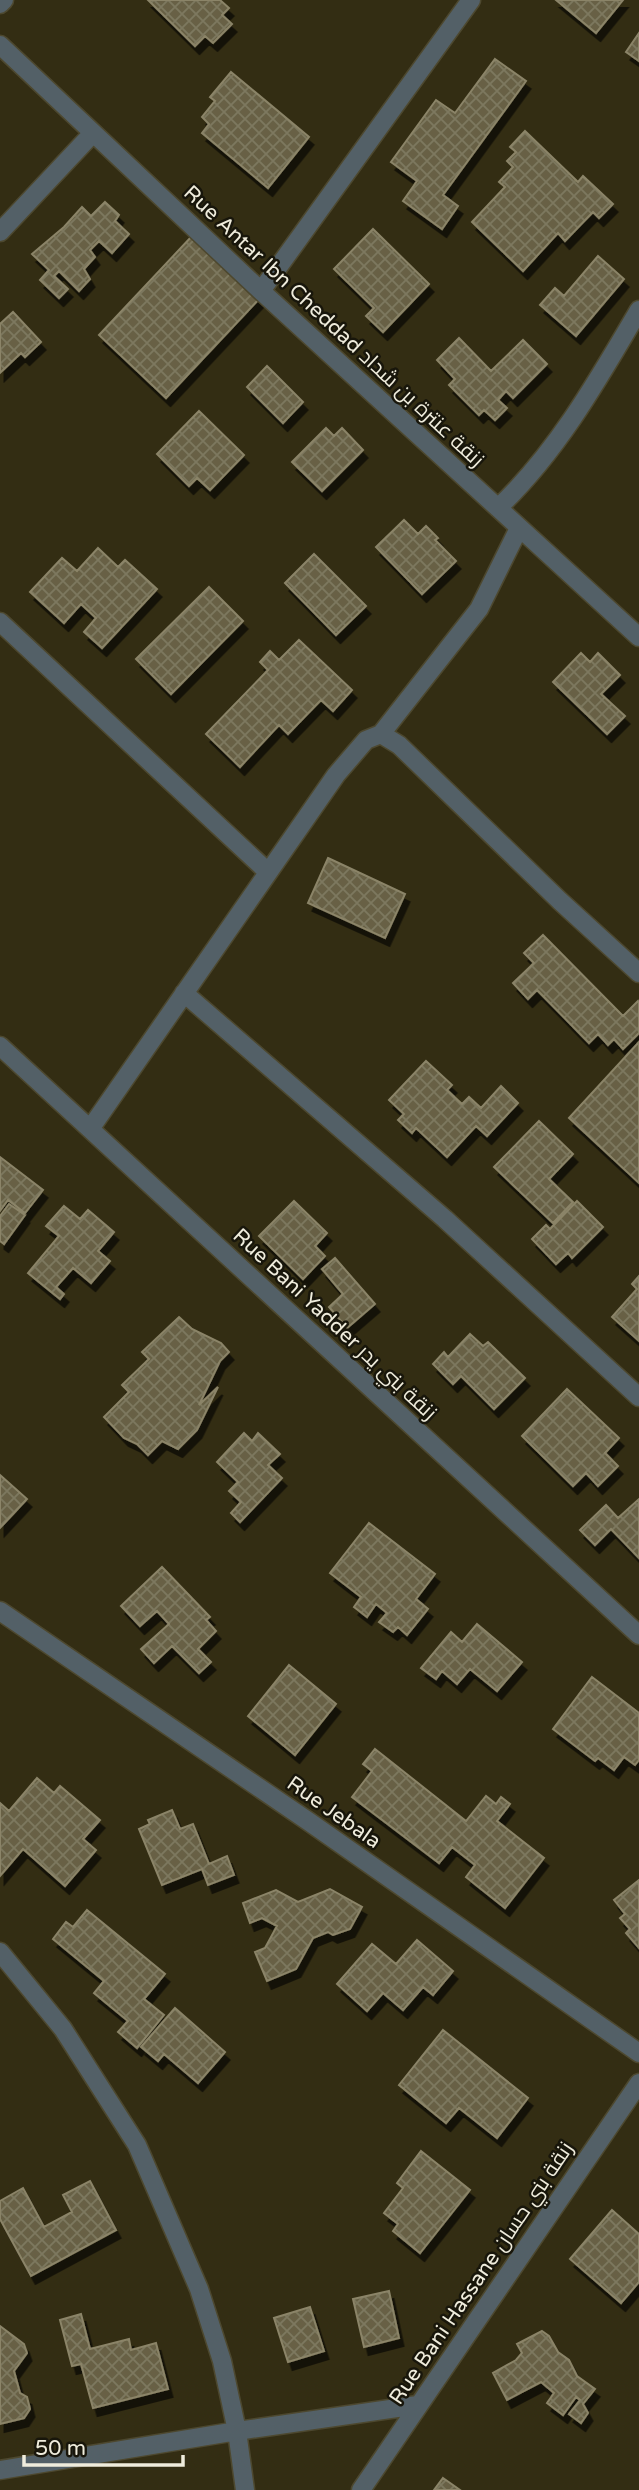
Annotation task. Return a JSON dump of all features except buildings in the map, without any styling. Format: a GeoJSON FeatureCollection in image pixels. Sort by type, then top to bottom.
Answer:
{"type":"FeatureCollection","features":[{"type":"Feature","properties":{"kind":"street"},"geometry":{"type":"LineString","coordinates":[[0,4],[4,0]]}},
{"type":"Feature","properties":{"kind":"street"},"geometry":{"type":"LineString","coordinates":[[261,291],[471,0]]}},
{"type":"Feature","properties":{"kind":"street","name":"Rue Antar Ibn Cheddad زنقة عنترة بن شداد"},"geometry":{"type":"LineString","coordinates":[[0,45],[261,291],[639,638]]}},
{"type":"Feature","properties":{"kind":"street"},"geometry":{"type":"LineString","coordinates":[[0,232],[93,133]]}},
{"type":"Feature","properties":{"kind":"street"},"geometry":{"type":"LineString","coordinates":[[498,508],[542,461],[590,392],[639,310]]}},
{"type":"Feature","properties":{"kind":"street"},"geometry":{"type":"LineString","coordinates":[[90,1129],[343,767],[366,740],[381,734],[479,609],[519,528]]}},
{"type":"Feature","properties":{"kind":"street"},"geometry":{"type":"LineString","coordinates":[[0,622],[268,872]]}},
{"type":"Feature","properties":{"kind":"street"},"geometry":{"type":"LineString","coordinates":[[381,734],[399,745],[560,901],[639,973]]}},
{"type":"Feature","properties":{"kind":"street"},"geometry":{"type":"LineString","coordinates":[[184,993],[445,1219],[639,1397]]}},
{"type":"Feature","properties":{"kind":"street","name":"Rue Bani Yadder زنقة بني يدر"},"geometry":{"type":"LineString","coordinates":[[2,1053],[90,1129],[639,1635]]}},
{"type":"Feature","properties":{"kind":"street","name":"Rue Jebala"},"geometry":{"type":"LineString","coordinates":[[0,1611],[308,1821],[639,2053]]}},
{"type":"Feature","properties":{"kind":"street"},"geometry":{"type":"LineString","coordinates":[[0,1952],[63,2029],[137,2145],[200,2289],[222,2361],[237,2431],[245,2490]]}},
{"type":"Feature","properties":{"kind":"street","name":"Rue Bani Hassane زنقة بني حسان"},"geometry":{"type":"LineString","coordinates":[[361,2490],[639,2083]]}},
{"type":"Feature","properties":{"kind":"street"},"geometry":{"type":"LineString","coordinates":[[0,2470],[237,2431],[418,2405]]}}]}
